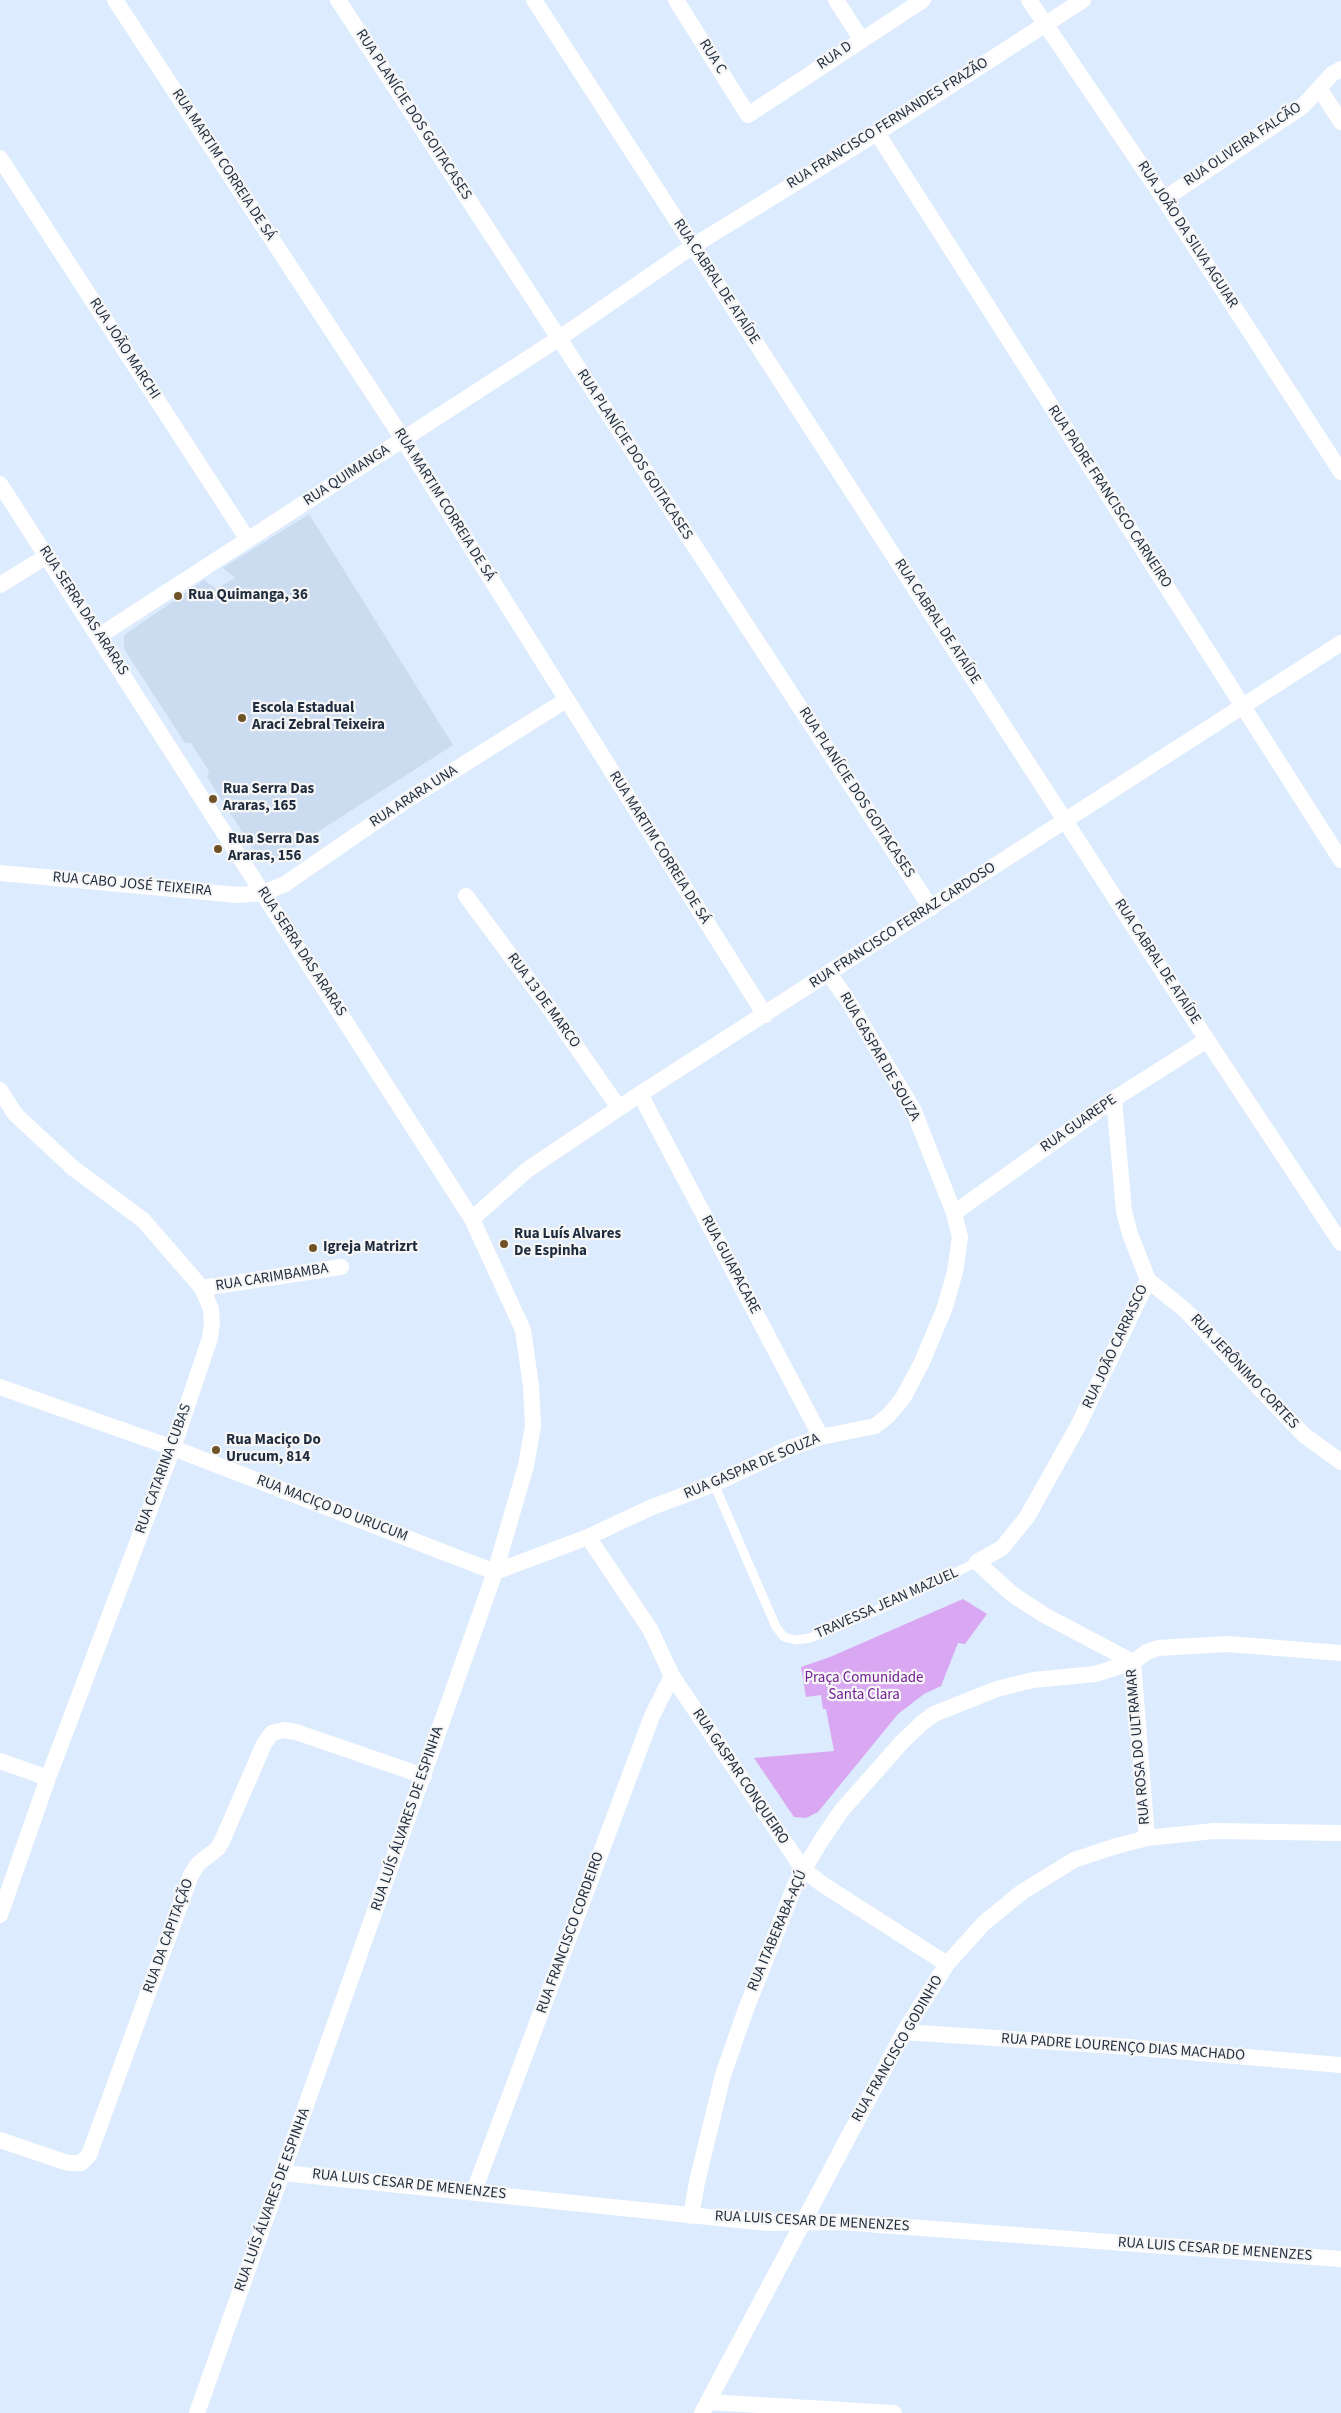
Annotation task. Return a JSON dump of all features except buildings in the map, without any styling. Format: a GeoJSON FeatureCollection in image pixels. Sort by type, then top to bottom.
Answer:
{"type":"FeatureCollection","features":[{"type":"Feature","properties":{"kind":"street","name":"RUA MARTIM CORREIA DE SÁ"},"geometry":{"type":"LineString","coordinates":[[115,0],[403,439],[765,1015]]}},
{"type":"Feature","properties":{"kind":"street","name":"RUA PLANÍCIE DOS GOITACASES"},"geometry":{"type":"LineString","coordinates":[[338,0],[932,908]]}},
{"type":"Feature","properties":{"kind":"street","name":"RUA CABRAL DE ATAÍDE"},"geometry":{"type":"LineString","coordinates":[[534,0],[1207,1040],[1341,1243]]}},
{"type":"Feature","properties":{"kind":"street","name":"RUA C"},"geometry":{"type":"LineString","coordinates":[[676,0],[748,115]]}},
{"type":"Feature","properties":{"kind":"street"},"geometry":{"type":"LineString","coordinates":[[836,0],[861,39]]}},
{"type":"Feature","properties":{"kind":"street","name":"RUA D"},"geometry":{"type":"LineString","coordinates":[[748,115],[923,0]]}},
{"type":"Feature","properties":{"kind":"street","name":"RUA JOÃO DA SILVA AGUIAR"},"geometry":{"type":"LineString","coordinates":[[1029,0],[1044,25],[1164,199],[1341,472]]}},
{"type":"Feature","properties":{"kind":"street","name":"RUA FRANCISCO FERNANDES FRAZÃO"},"geometry":{"type":"LineString","coordinates":[[692,246],[877,133],[1083,0]]}},
{"type":"Feature","properties":{"kind":"street","name":"RUA OLIVEIRA FALCÃO"},"geometry":{"type":"LineString","coordinates":[[1164,199],[1303,106],[1319,88],[1341,69]]}},
{"type":"Feature","properties":{"kind":"street"},"geometry":{"type":"LineString","coordinates":[[1319,88],[1341,122]]}},
{"type":"Feature","properties":{"kind":"street","name":"RUA PADRE FRANCISCO CARNEIRO"},"geometry":{"type":"LineString","coordinates":[[877,133],[1341,860]]}},
{"type":"Feature","properties":{"kind":"street","name":"RUA JOÃO MARCHI"},"geometry":{"type":"LineString","coordinates":[[0,158],[248,540]]}},
{"type":"Feature","properties":{"kind":"street","name":"RUA QUIMANGA"},"geometry":{"type":"LineString","coordinates":[[99,636],[558,339],[692,246]]}},
{"type":"Feature","properties":{"kind":"street","name":"RUA SERRA DAS ARARAS"},"geometry":{"type":"LineString","coordinates":[[0,484],[472,1219]]}},
{"type":"Feature","properties":{"kind":"street"},"geometry":{"type":"LineString","coordinates":[[0,585],[47,556]]}},
{"type":"Feature","properties":{"kind":"street","name":"RUA FRANCISCO FERRAZ CARDOSO"},"geometry":{"type":"LineString","coordinates":[[472,1219],[528,1170],[640,1094],[932,908],[1341,643]]}},
{"type":"Feature","properties":{"kind":"street","name":"RUA ARARA UNA"},"geometry":{"type":"LineString","coordinates":[[263,893],[285,884],[407,800],[566,700]]}},
{"type":"Feature","properties":{"kind":"street","name":"RUA CABO JOSÉ TEIXEIRA"},"geometry":{"type":"LineString","coordinates":[[0,873],[238,895],[263,893]]}},
{"type":"Feature","properties":{"kind":"street","name":"RUA 13 DE MARCO"},"geometry":{"type":"LineString","coordinates":[[466,896],[548,1006],[619,1108]]}},
{"type":"Feature","properties":{"kind":"street","name":"RUA GASPAR DE SOUZA"},"geometry":{"type":"LineString","coordinates":[[495,1572],[588,1537],[652,1507],[714,1484],[790,1448],[821,1437],[875,1426],[888,1416],[903,1398],[922,1362],[945,1308],[955,1272],[960,1237],[954,1214],[913,1109],[847,999],[829,974]]}},
{"type":"Feature","properties":{"kind":"street","name":"RUA GUAREPE"},"geometry":{"type":"LineString","coordinates":[[954,1214],[1114,1099],[1207,1040]]}},
{"type":"Feature","properties":{"kind":"street","name":"RUA CATARINA CUBAS"},"geometry":{"type":"LineString","coordinates":[[0,1090],[15,1114],[73,1168],[143,1220],[202,1288],[211,1309],[210,1338],[173,1448],[48,1778],[0,1915]]}},
{"type":"Feature","properties":{"kind":"street","name":"RUA GUIAPACARE"},"geometry":{"type":"LineString","coordinates":[[640,1094],[821,1437]]}},
{"type":"Feature","properties":{"kind":"street","name":"RUA JOÃO CARRASCO"},"geometry":{"type":"LineString","coordinates":[[977,1562],[1002,1548],[1027,1517],[1078,1426],[1148,1280],[1130,1234],[1124,1211],[1114,1099]]}},
{"type":"Feature","properties":{"kind":"street","name":"RUA LUÍS ÁLVARES DE ESPINHA"},"geometry":{"type":"LineString","coordinates":[[197,2413],[495,1572],[526,1466],[533,1426],[531,1386],[523,1330],[472,1219]]}},
{"type":"Feature","properties":{"kind":"street","name":"RUA CARIMBAMBA"},"geometry":{"type":"LineString","coordinates":[[202,1288],[341,1267]]}},
{"type":"Feature","properties":{"kind":"street","name":"RUA JERÔNIMO CORTES"},"geometry":{"type":"LineString","coordinates":[[1148,1280],[1186,1311],[1304,1435],[1341,1462]]}},
{"type":"Feature","properties":{"kind":"street","name":"RUA MACIÇO DO URUCUM"},"geometry":{"type":"LineString","coordinates":[[0,1387],[173,1448],[495,1572]]}},
{"type":"Feature","properties":{"kind":"street","name":"RUA GASPAR CONQUEIRO"},"geometry":{"type":"LineString","coordinates":[[588,1537],[650,1629],[672,1676],[803,1869],[822,1884],[947,1964]]}},
{"type":"Feature","properties":{"kind":"street","name":"RUA ROSA DO ULTRAMAR"},"geometry":{"type":"LineString","coordinates":[[977,1562],[1012,1594],[1044,1615],[1133,1662],[1146,1838]]}},
{"type":"Feature","properties":{"kind":"street","name":"RUA ITABERABA-AÇÚ"},"geometry":{"type":"LineString","coordinates":[[691,2216],[697,2182],[723,2076],[772,1939],[803,1869],[842,1810],[902,1742],[934,1714],[997,1689],[1033,1680],[1095,1674],[1133,1662],[1146,1652],[1158,1648],[1228,1644],[1341,1653]]}},
{"type":"Feature","properties":{"kind":"street","name":"RUA FRANCISCO CORDEIRO"},"geometry":{"type":"LineString","coordinates":[[474,2191],[652,1716],[672,1676]]}},
{"type":"Feature","properties":{"kind":"street","name":"RUA DA CAPITAÇÃO"},"geometry":{"type":"LineString","coordinates":[[0,2140],[68,2163],[81,2163],[89,2155],[191,1874],[198,1864],[218,1848],[264,1744],[272,1734],[284,1730],[296,1732],[424,1776]]}},
{"type":"Feature","properties":{"kind":"street"},"geometry":{"type":"LineString","coordinates":[[0,1761],[48,1778]]}},
{"type":"Feature","properties":{"kind":"street","name":"RUA FRANCISCO GODINHO"},"geometry":{"type":"LineString","coordinates":[[705,2407],[904,2032],[947,1964],[984,1923],[1022,1892],[1074,1860],[1113,1846],[1146,1838],[1214,1831],[1341,1833]]}},
{"type":"Feature","properties":{"kind":"street","name":"RUA PADRE LOURENÇO DIAS MACHADO"},"geometry":{"type":"LineString","coordinates":[[904,2032],[1117,2046],[1341,2066]]}},
{"type":"Feature","properties":{"kind":"street","name":"RUA LUIS CESAR DE MENENZES"},"geometry":{"type":"LineString","coordinates":[[283,2173],[474,2191],[691,2216],[802,2223],[840,2222],[1341,2259]]}},
{"type":"Feature","properties":{"kind":"street"},"geometry":{"type":"LineString","coordinates":[[705,2407],[894,2413]]}},
{"type":"Feature","properties":{"kind":"lane","name":"TRAVESSA JEAN MAZUEL"},"geometry":{"type":"LineString","coordinates":[[714,1484],[776,1627],[784,1637],[796,1640],[810,1638],[885,1607],[977,1562]]}},
{"type":"Feature","properties":{"kind":"shaded area","name":"Escola Estadual Araci Zebral Teixeira"},"geometry":{"type":"Polygon","coordinates":[[[309,514],[453,745],[271,862],[264,862],[259,858],[207,777],[209,771],[191,743],[185,743],[124,649],[124,635],[204,580],[216,589],[235,578],[223,568],[309,514]]]}},
{"type":"Feature","properties":{"kind":"green space","name":"Praça Comunidade Santa Clara"},"geometry":{"type":"Polygon","coordinates":[[[963,1599],[987,1614],[965,1644],[958,1643],[941,1686],[924,1694],[898,1714],[818,1812],[806,1818],[794,1817],[754,1758],[834,1751],[826,1709],[823,1709],[821,1695],[806,1697],[801,1667],[830,1657],[963,1599]]]}},
{"type":"Feature","properties":{"kind":"place","name":"Rua Quimanga, 36"},"geometry":{"type":"Point","coordinates":[178,596]}},
{"type":"Feature","properties":{"kind":"place","name":"Escola Estadual Araci Zebral Teixeira"},"geometry":{"type":"Point","coordinates":[242,718]}},
{"type":"Feature","properties":{"kind":"place","name":"Rua Serra Das Araras, 165"},"geometry":{"type":"Point","coordinates":[213,799]}},
{"type":"Feature","properties":{"kind":"place","name":"Rua Serra Das Araras, 156"},"geometry":{"type":"Point","coordinates":[218,849]}},
{"type":"Feature","properties":{"kind":"place","name":"Rua Luís Alvares De Espinha"},"geometry":{"type":"Point","coordinates":[504,1244]}},
{"type":"Feature","properties":{"kind":"place","name":"Igreja Matrizrt"},"geometry":{"type":"Point","coordinates":[313,1248]}},
{"type":"Feature","properties":{"kind":"place","name":"Rua Maciço Do Urucum, 814"},"geometry":{"type":"Point","coordinates":[216,1450]}}]}
